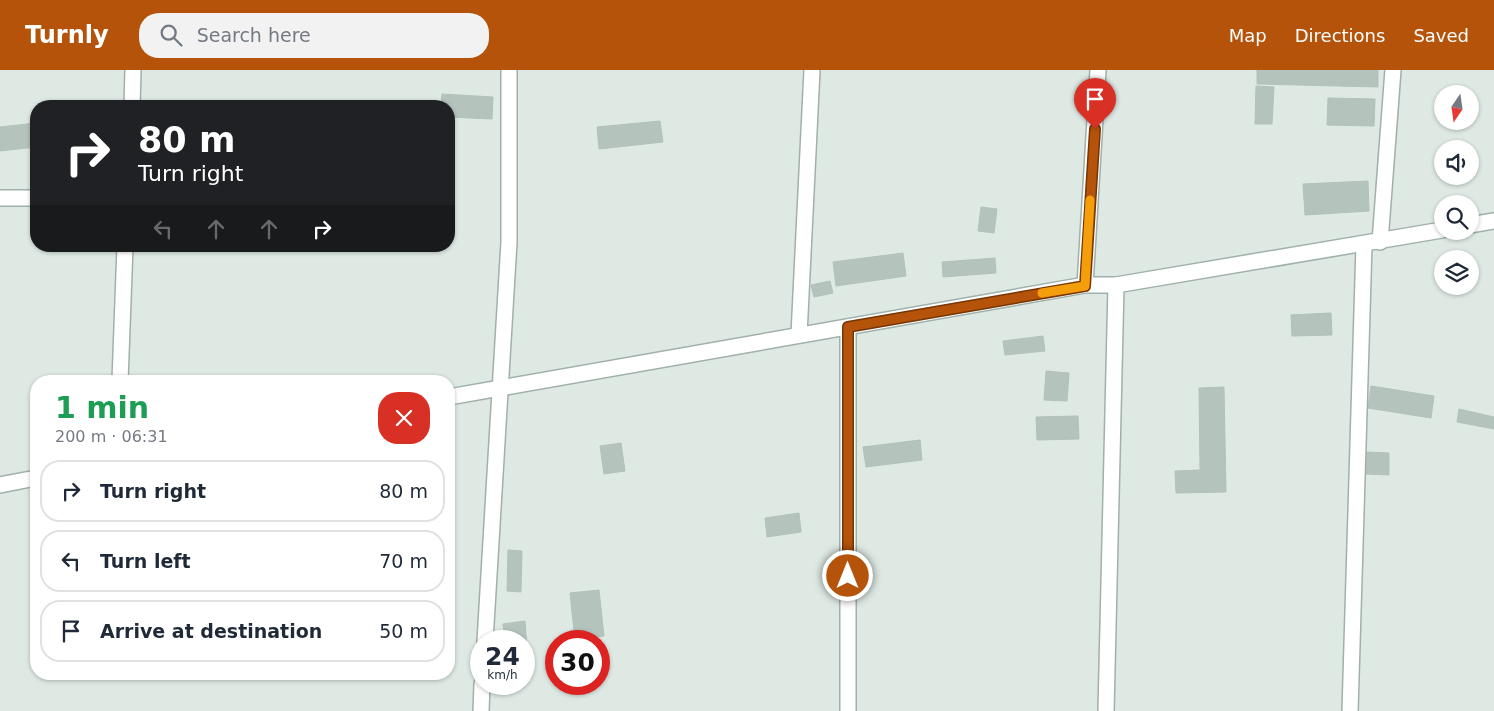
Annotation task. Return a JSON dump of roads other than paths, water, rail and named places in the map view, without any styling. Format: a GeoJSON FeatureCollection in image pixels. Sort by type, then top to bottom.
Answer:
{"type":"FeatureCollection","features":[{"type":"Feature","properties":{"kind":"street"},"geometry":{"type":"LineString","coordinates":[[132,100],[133,70]]}},
{"type":"Feature","properties":{"kind":"street"},"geometry":{"type":"LineString","coordinates":[[486,630],[509,242],[509,70]]}},
{"type":"Feature","properties":{"kind":"street"},"geometry":{"type":"LineString","coordinates":[[799,335],[812,70]]}},
{"type":"Feature","properties":{"kind":"street"},"geometry":{"type":"LineString","coordinates":[[1085,286],[1098,70]]}},
{"type":"Feature","properties":{"kind":"street"},"geometry":{"type":"LineString","coordinates":[[1380,242],[1393,70]]}},
{"type":"Feature","properties":{"kind":"street"},"geometry":{"type":"LineString","coordinates":[[0,198],[30,198]]}},
{"type":"Feature","properties":{"kind":"street"},"geometry":{"type":"LineString","coordinates":[[1479,224],[1494,221]]}},
{"type":"Feature","properties":{"kind":"street"},"geometry":{"type":"LineString","coordinates":[[455,396],[1085,286],[1116,286],[1434,232]]}},
{"type":"Feature","properties":{"kind":"street"},"geometry":{"type":"LineString","coordinates":[[1350,711],[1364,244]]}},
{"type":"Feature","properties":{"kind":"street"},"geometry":{"type":"LineString","coordinates":[[120,375],[125,252]]}},
{"type":"Feature","properties":{"kind":"street"},"geometry":{"type":"LineString","coordinates":[[1106,711],[1116,286]]}},
{"type":"Feature","properties":{"kind":"street"},"geometry":{"type":"LineString","coordinates":[[848,327],[848,711]]}},
{"type":"Feature","properties":{"kind":"street"},"geometry":{"type":"LineString","coordinates":[[0,485],[30,479]]}},
{"type":"Feature","properties":{"kind":"street"},"geometry":{"type":"LineString","coordinates":[[481,711],[482,695]]}}]}
